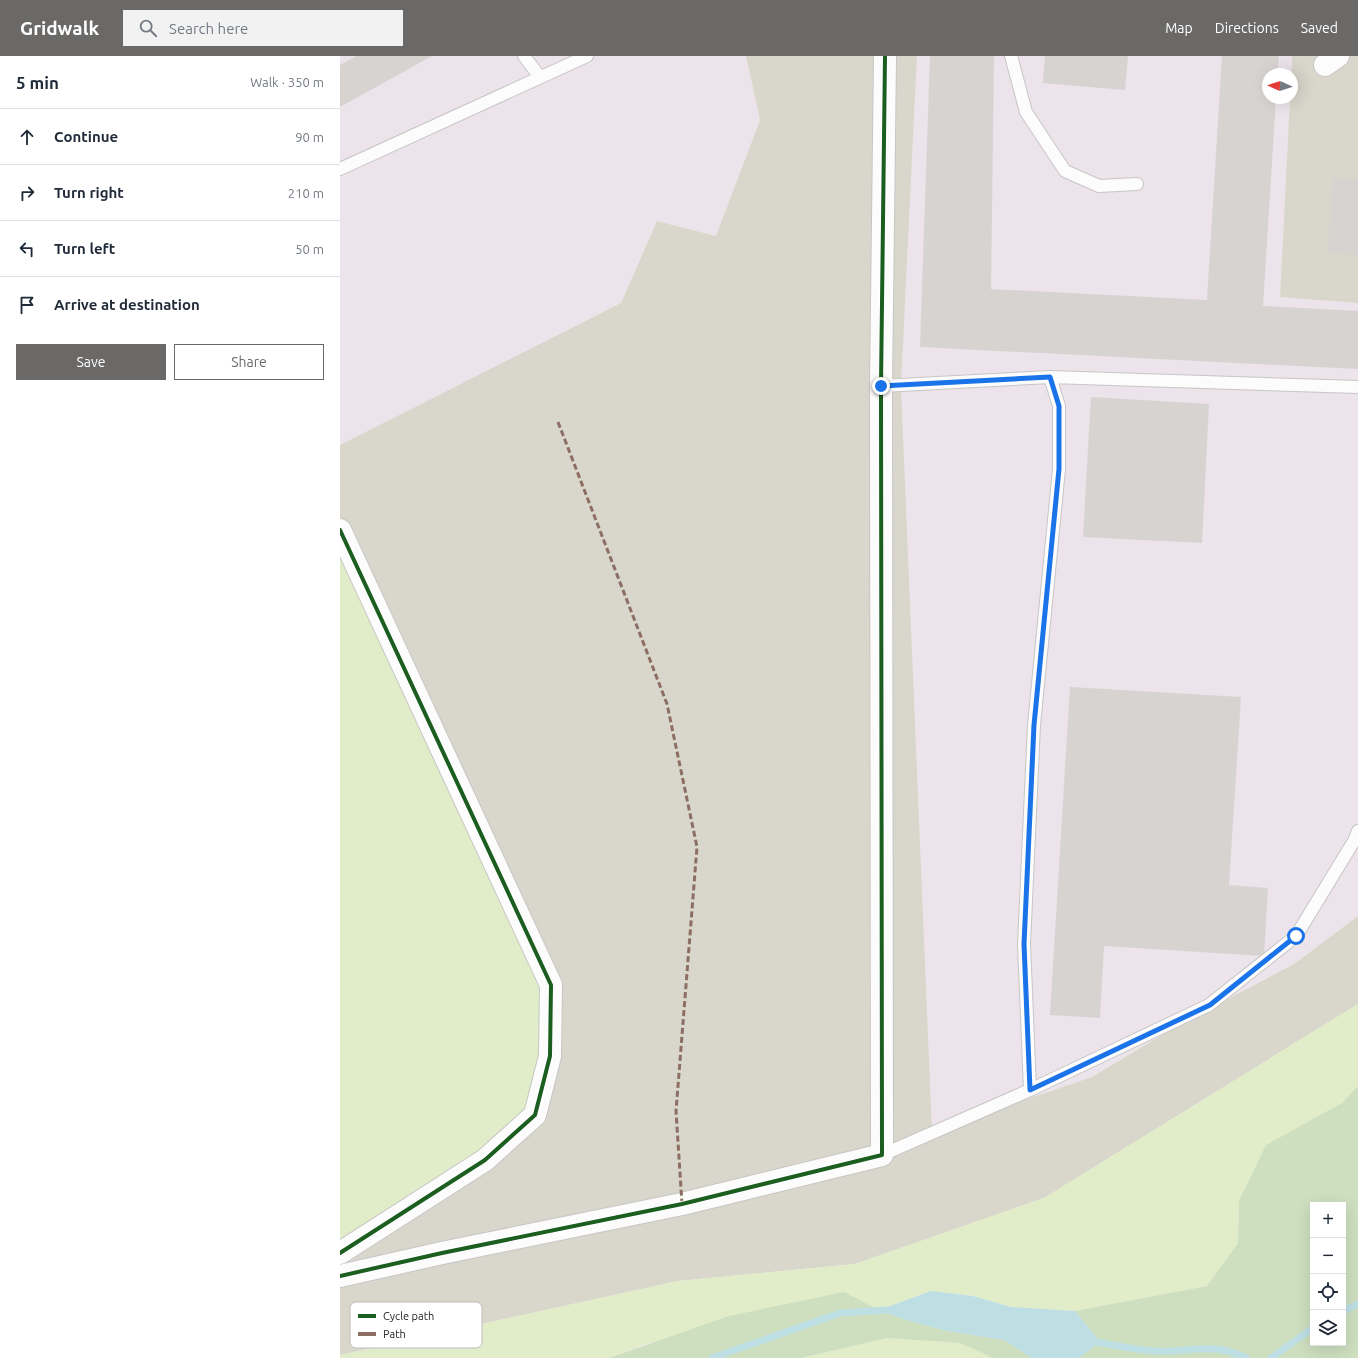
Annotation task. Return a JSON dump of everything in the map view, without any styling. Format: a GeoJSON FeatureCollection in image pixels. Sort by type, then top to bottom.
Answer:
{"type":"FeatureCollection","features":[{"type":"Feature","properties":{"kind":"street"},"geometry":{"type":"LineString","coordinates":[[340,1276],[442,1253],[682,1204],[882,1155],[881,386],[885,56]]}},
{"type":"Feature","properties":{"kind":"street"},"geometry":{"type":"LineString","coordinates":[[340,530],[551,985],[550,1056],[535,1115],[485,1160],[340,1253]]}},
{"type":"Feature","properties":{"kind":"lane"},"geometry":{"type":"LineString","coordinates":[[524,56],[540,77]]}},
{"type":"Feature","properties":{"kind":"lane"},"geometry":{"type":"LineString","coordinates":[[340,169],[587,56]]}},
{"type":"Feature","properties":{"kind":"lane"},"geometry":{"type":"LineString","coordinates":[[1011,56],[1026,112],[1065,171],[1099,186],[1137,184]]}},
{"type":"Feature","properties":{"kind":"lane"},"geometry":{"type":"LineString","coordinates":[[881,386],[1050,377],[1358,387]]}},
{"type":"Feature","properties":{"kind":"lane"},"geometry":{"type":"LineString","coordinates":[[1030,1090],[1024,944],[1033,733],[1059,469],[1059,406],[1050,377]]}},
{"type":"Feature","properties":{"kind":"lane"},"geometry":{"type":"LineString","coordinates":[[882,1155],[1030,1090],[1210,1005],[1296,936],[1354,841],[1358,831]]}},
{"type":"Feature","properties":{"kind":"shaded area"},"geometry":{"type":"Polygon","coordinates":[[[340,56],[746,56],[760,120],[716,236],[657,221],[621,303],[340,445],[340,56]]]}},
{"type":"Feature","properties":{"kind":"shaded area"},"geometry":{"type":"Polygon","coordinates":[[[746,56],[917,56],[901,386],[932,1131],[1092,1077],[1177,1026],[1294,964],[1358,916],[1358,1004],[1044,1198],[855,1264],[678,1281],[482,1324],[482,1302],[350,1302],[350,1348],[372,1348],[340,1355],[340,445],[621,303],[657,221],[716,236],[760,120],[746,56]]]}},
{"type":"Feature","properties":{"kind":"shaded area"},"geometry":{"type":"Polygon","coordinates":[[[917,56],[1292,56],[1292,68],[1262,68],[1262,104],[1290,104],[1280,296],[1358,303],[1358,916],[1294,964],[1177,1026],[1092,1077],[932,1131],[901,386],[917,56]]]}},
{"type":"Feature","properties":{"kind":"shaded area"},"geometry":{"type":"Polygon","coordinates":[[[1292,56],[1358,56],[1358,303],[1280,297],[1290,104],[1298,104],[1298,68],[1292,68],[1292,56]]]}},
{"type":"Feature","properties":{"kind":"green space"},"geometry":{"type":"Polygon","coordinates":[[[340,530],[551,985],[535,1115],[340,1246],[340,530]]]}},
{"type":"Feature","properties":{"kind":"green space"},"geometry":{"type":"Polygon","coordinates":[[[1358,1004],[1358,1086],[1342,1103],[1266,1146],[1239,1201],[1238,1243],[1207,1286],[1075,1311],[1011,1307],[973,1296],[931,1291],[879,1310],[844,1292],[646,1344],[609,1358],[340,1358],[340,1355],[372,1348],[482,1348],[482,1324],[678,1281],[855,1264],[1044,1198],[1358,1004]]]}},
{"type":"Feature","properties":{"kind":"green space"},"geometry":{"type":"Polygon","coordinates":[[[1358,1086],[1358,1358],[1079,1358],[1100,1342],[1075,1311],[1207,1286],[1238,1243],[1239,1201],[1266,1145],[1342,1103],[1358,1086]]]}},
{"type":"Feature","properties":{"kind":"green space"},"geometry":{"type":"Polygon","coordinates":[[[844,1292],[879,1310],[906,1320],[947,1331],[1004,1340],[1032,1358],[993,1358],[960,1343],[887,1338],[801,1358],[609,1358],[729,1316],[844,1292]]]}},
{"type":"Feature","properties":{"kind":"green space"},"geometry":{"type":"Polygon","coordinates":[[[887,1338],[960,1343],[993,1358],[801,1358],[887,1338]]]}},
{"type":"Feature","properties":{"kind":"water"},"geometry":{"type":"Polygon","coordinates":[[[931,1291],[973,1296],[1011,1307],[1075,1311],[1100,1342],[1079,1358],[1032,1358],[1004,1340],[947,1331],[906,1320],[879,1310],[931,1291]]]}},
{"type":"Feature","properties":{"kind":"building"},"geometry":{"type":"Polygon","coordinates":[[[356,56],[432,56],[340,107],[340,65],[356,56]]]}},
{"type":"Feature","properties":{"kind":"building"},"geometry":{"type":"Polygon","coordinates":[[[930,56],[994,56],[991,289],[1207,300],[1222,56],[1279,56],[1278,68],[1262,68],[1262,104],[1276,104],[1263,306],[1358,311],[1358,369],[920,347],[930,56]]]}},
{"type":"Feature","properties":{"kind":"building"},"geometry":{"type":"Polygon","coordinates":[[[1045,56],[1128,56],[1125,90],[1043,83],[1045,56]]]}},
{"type":"Feature","properties":{"kind":"building"},"geometry":{"type":"Polygon","coordinates":[[[1332,178],[1358,179],[1358,255],[1328,253],[1332,178]]]}},
{"type":"Feature","properties":{"kind":"building"},"geometry":{"type":"Polygon","coordinates":[[[1091,397],[1209,404],[1202,543],[1083,537],[1091,397]]]}},
{"type":"Feature","properties":{"kind":"building"},"geometry":{"type":"Polygon","coordinates":[[[1070,687],[1241,697],[1229,885],[1268,888],[1264,956],[1104,946],[1100,1018],[1050,1015],[1070,687]]]}},
{"type":"Feature","properties":{"kind":"waterway"},"geometry":{"type":"LineString","coordinates":[[1345,1310],[1358,1304]]}},
{"type":"Feature","properties":{"kind":"waterway"},"geometry":{"type":"LineString","coordinates":[[712,1358],[840,1313],[888,1310]]}},
{"type":"Feature","properties":{"kind":"waterway"},"geometry":{"type":"LineString","coordinates":[[1271,1358],[1310,1330]]}},
{"type":"Feature","properties":{"kind":"waterway"},"geometry":{"type":"LineString","coordinates":[[1092,1341],[1156,1351],[1201,1349],[1222,1350],[1246,1358]]}},
{"type":"Feature","properties":{"kind":"marked path"},"geometry":{"type":"LineString","coordinates":[[558,422],[667,704],[697,847],[676,1111],[682,1204]]}},
{"type":"Feature","properties":{"kind":"cycle path"},"geometry":{"type":"LineString","coordinates":[[340,1276],[442,1253],[682,1204],[882,1155],[881,386],[885,56]]}},
{"type":"Feature","properties":{"kind":"cycle path"},"geometry":{"type":"LineString","coordinates":[[340,530],[551,985],[550,1056],[535,1115],[485,1160],[340,1253]]}},
{"type":"Feature","properties":{"kind":"route"},"geometry":{"type":"LineString","coordinates":[[881,386],[1050,377],[1059,406],[1059,469],[1034,725],[1024,944],[1030,1090],[1210,1005],[1296,936]]}}]}
